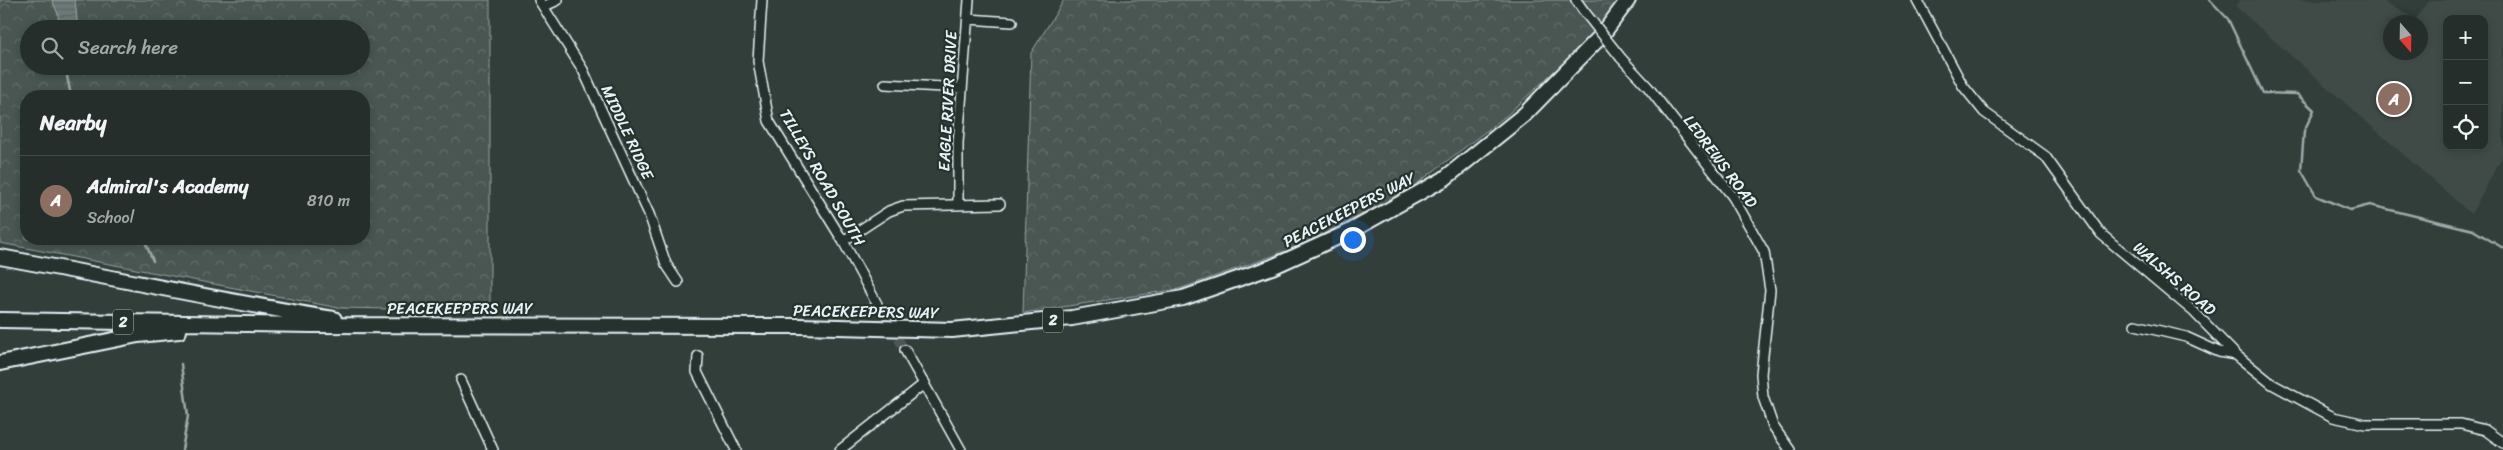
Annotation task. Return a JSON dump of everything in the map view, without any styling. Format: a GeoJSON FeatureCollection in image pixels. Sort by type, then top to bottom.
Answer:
{"type":"FeatureCollection","features":[{"type":"Feature","properties":{"kind":"highway","name":"PEACEKEEPERS WAY"},"geometry":{"type":"LineString","coordinates":[[0,320],[247,325],[800,326],[952,330],[1072,318],[1183,298],[1272,267],[1350,232],[1444,179],[1525,114],[1602,35],[1628,0]]}},
{"type":"Feature","properties":{"kind":"highway"},"geometry":{"type":"LineString","coordinates":[[0,257],[144,283],[225,301],[376,326]]}},
{"type":"Feature","properties":{"kind":"highway"},"geometry":{"type":"LineString","coordinates":[[0,362],[138,335],[247,325]]}},
{"type":"Feature","properties":{"kind":"street"},"geometry":{"type":"LineString","coordinates":[[542,3],[558,0]]}},
{"type":"Feature","properties":{"kind":"street","name":"TILLEYS ROAD SOUTH"},"geometry":{"type":"LineString","coordinates":[[762,0],[758,61],[769,121],[843,241],[877,304]]}},
{"type":"Feature","properties":{"kind":"street","name":"EAGLE RIVER DRIVE"},"geometry":{"type":"LineString","coordinates":[[958,204],[958,144],[969,0]]}},
{"type":"Feature","properties":{"kind":"street","name":"LEDREWS ROAD"},"geometry":{"type":"LineString","coordinates":[[1576,0],[1621,58],[1648,87],[1733,197],[1764,252],[1770,290],[1761,374],[1763,397],[1773,426],[1790,450]]}},
{"type":"Feature","properties":{"kind":"street","name":"WALSHS ROAD"},"geometry":{"type":"LineString","coordinates":[[1917,0],[1963,86],[1984,112],[2044,156],[2100,234],[2194,312],[2236,355],[2272,384],[2333,417],[2365,424],[2461,424],[2484,430],[2503,443]]}},
{"type":"Feature","properties":{"kind":"street","name":"MIDDLE RIDGE"},"geometry":{"type":"LineString","coordinates":[[542,3],[583,70],[649,214],[666,264],[678,282]]}},
{"type":"Feature","properties":{"kind":"street"},"geometry":{"type":"LineString","coordinates":[[968,19],[1012,22]]}},
{"type":"Feature","properties":{"kind":"street"},"geometry":{"type":"LineString","coordinates":[[885,84],[962,88]]}},
{"type":"Feature","properties":{"kind":"street"},"geometry":{"type":"LineString","coordinates":[[843,241],[896,208],[917,204],[1000,204]]}},
{"type":"Feature","properties":{"kind":"street"},"geometry":{"type":"LineString","coordinates":[[2135,325],[2186,337],[2218,352],[2236,355]]}},
{"type":"Feature","properties":{"kind":"street"},"geometry":{"type":"LineString","coordinates":[[905,350],[961,450]]}},
{"type":"Feature","properties":{"kind":"street"},"geometry":{"type":"LineString","coordinates":[[698,356],[698,372],[736,450]]}},
{"type":"Feature","properties":{"kind":"street"},"geometry":{"type":"LineString","coordinates":[[462,380],[492,450]]}},
{"type":"Feature","properties":{"kind":"street"},"geometry":{"type":"LineString","coordinates":[[840,450],[925,383]]}},
{"type":"Feature","properties":{"kind":"shaded area"},"geometry":{"type":"Polygon","coordinates":[[[52,0],[75,0],[77,20],[58,20],[52,0]]]}},
{"type":"Feature","properties":{"kind":"shaded area"},"geometry":{"type":"Polygon","coordinates":[[[2240,0],[2381,0],[2409,15],[2383,15],[2383,60],[2428,60],[2428,15],[2419,15],[2430,0],[2503,0],[2503,155],[2471,214],[2235,6],[2240,0]]]}},
{"type":"Feature","properties":{"kind":"green space"},"geometry":{"type":"Polygon","coordinates":[[[0,0],[490,0],[490,311],[339,308],[0,243],[0,0]]]}},
{"type":"Feature","properties":{"kind":"green space"},"geometry":{"type":"Polygon","coordinates":[[[1064,0],[1619,0],[1592,36],[1506,116],[1406,192],[1298,247],[1179,289],[1023,313],[1031,53],[1064,0]]]}},
{"type":"Feature","properties":{"kind":"waterway"},"geometry":{"type":"LineString","coordinates":[[2210,0],[2228,19],[2263,93],[2297,94],[2314,110],[2304,131],[2301,170],[2316,196],[2350,210],[2370,205],[2473,230],[2503,248]]}},
{"type":"Feature","properties":{"kind":"waterway"},"geometry":{"type":"LineString","coordinates":[[67,75],[70,90]]}},
{"type":"Feature","properties":{"kind":"waterway"},"geometry":{"type":"LineString","coordinates":[[146,245],[153,261]]}},
{"type":"Feature","properties":{"kind":"waterway"},"geometry":{"type":"LineString","coordinates":[[181,364],[188,416],[182,450]]}},
{"type":"Feature","properties":{"kind":"tunnel"},"geometry":{"type":"LineString","coordinates":[[877,304],[905,350]]}},
{"type":"Feature","properties":{"kind":"place","name":"Admiral's Academy"},"geometry":{"type":"Point","coordinates":[2394,99]}}]}
